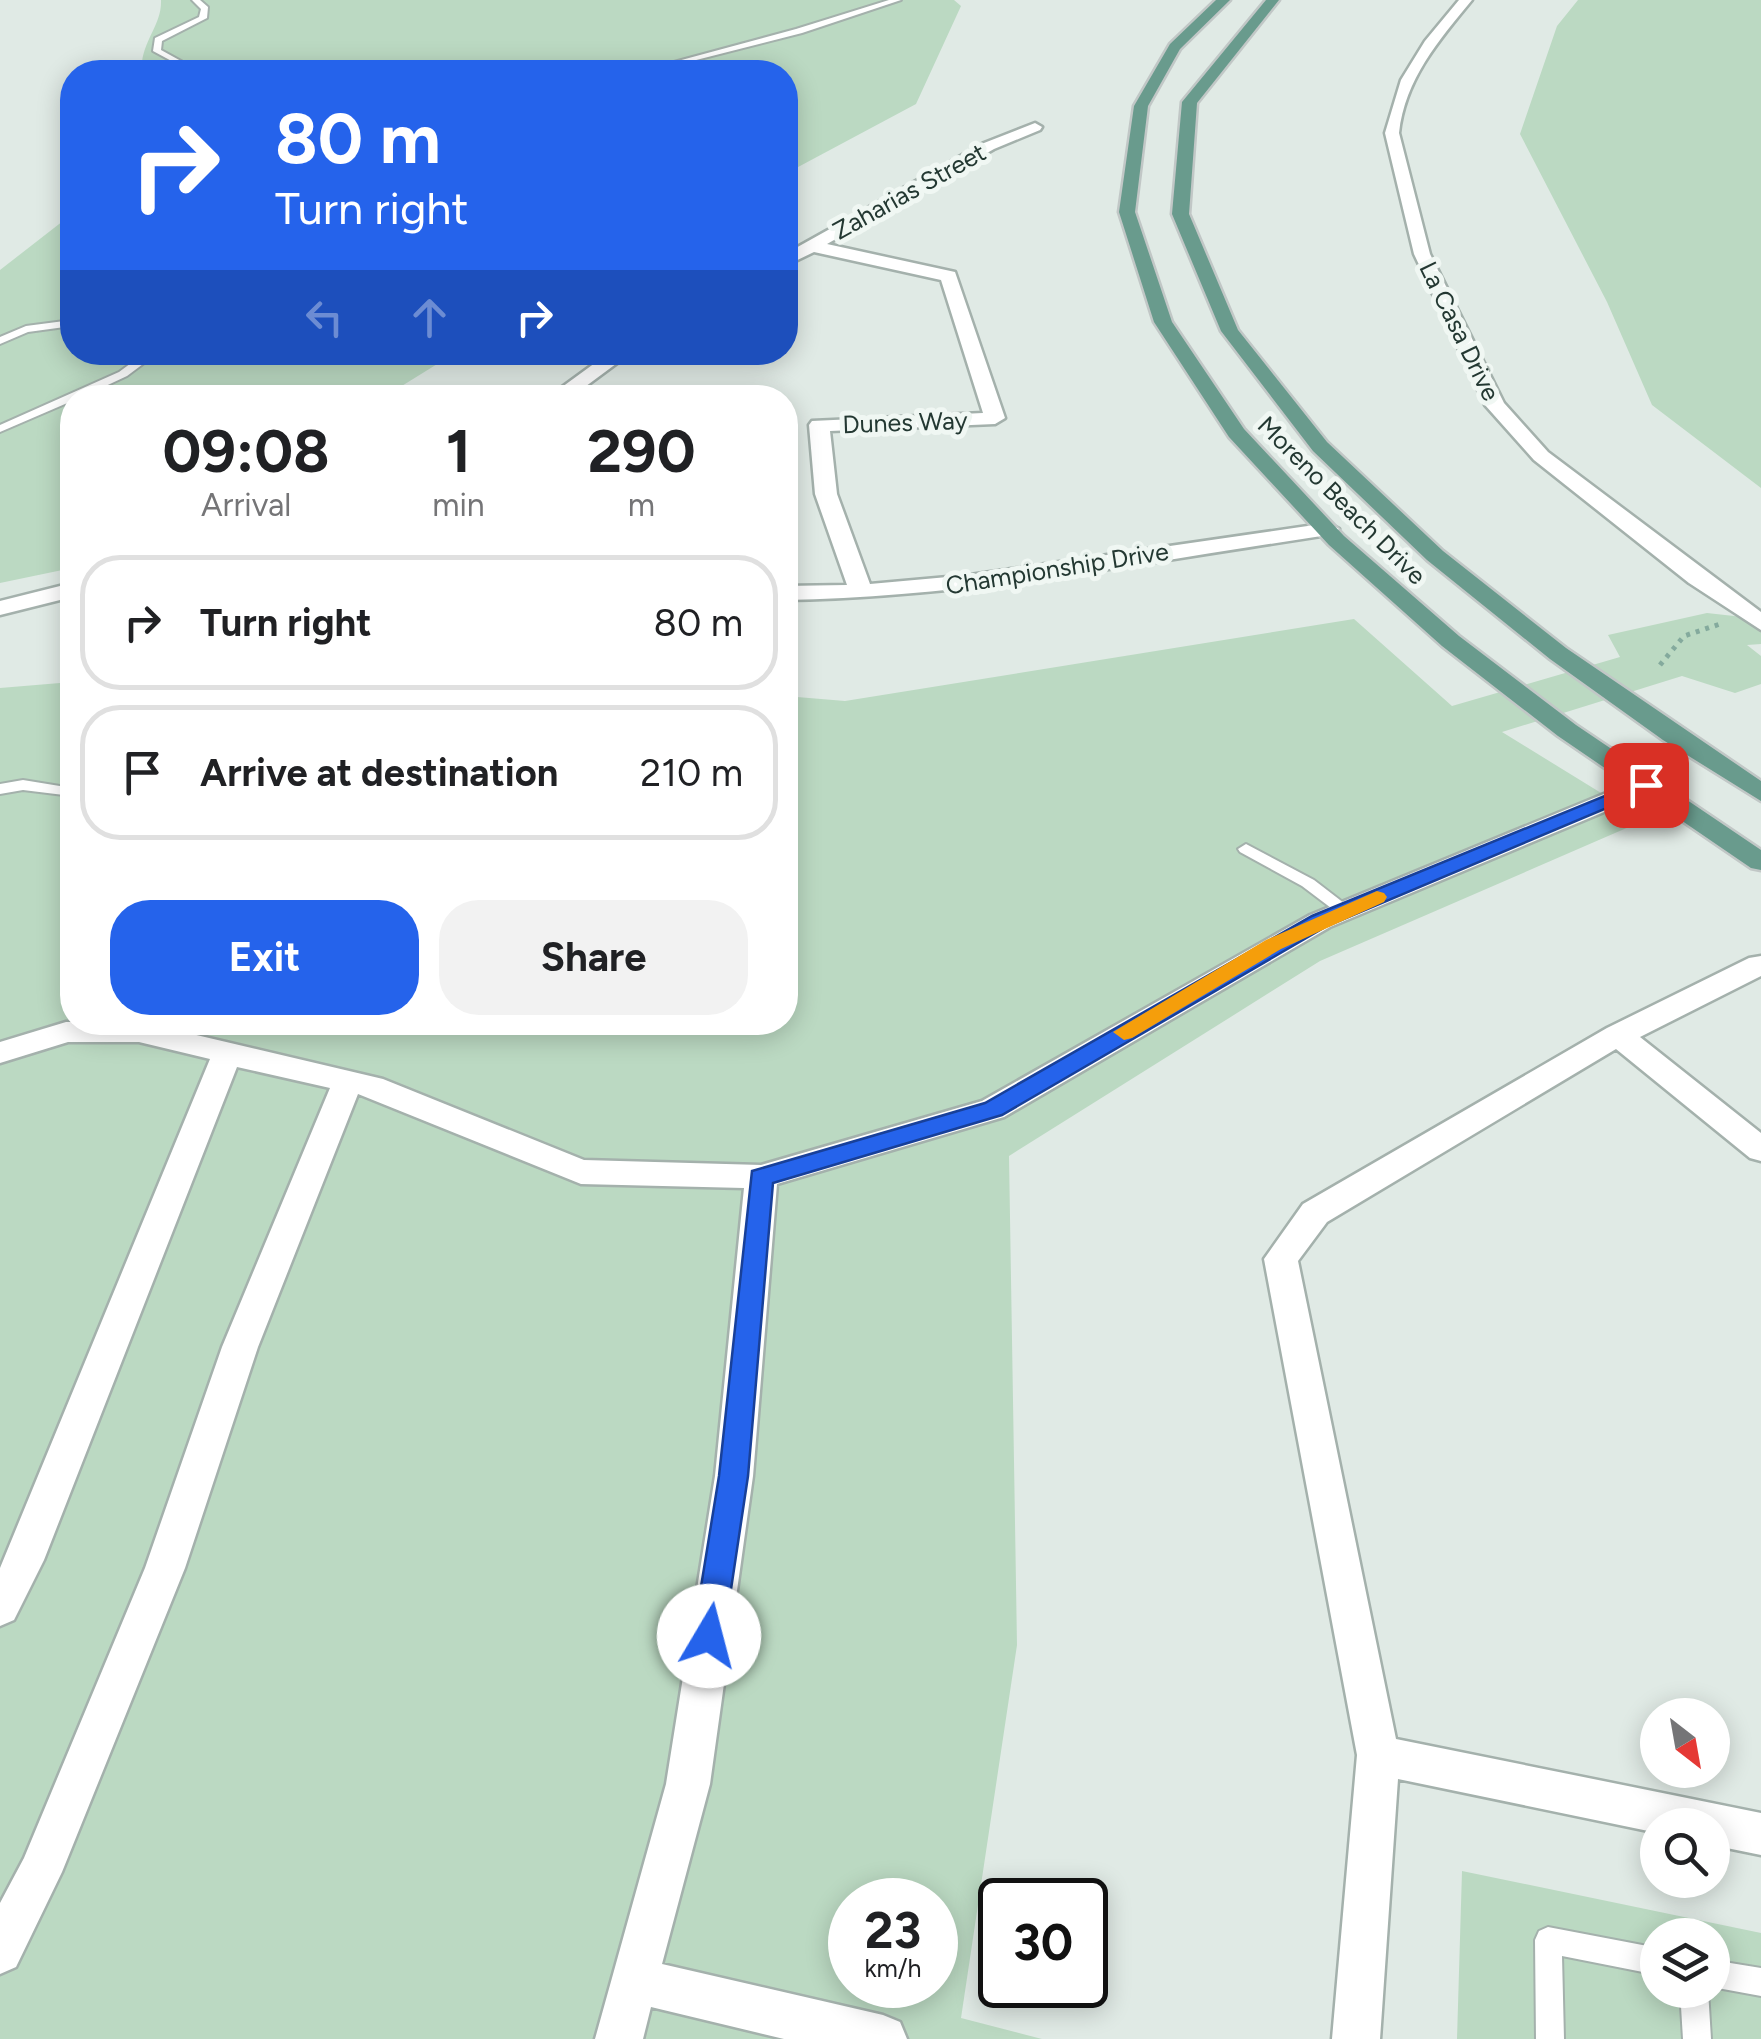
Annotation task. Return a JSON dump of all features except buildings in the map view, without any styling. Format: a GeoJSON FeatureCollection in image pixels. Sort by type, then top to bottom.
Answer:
{"type":"FeatureCollection","features":[{"type":"Feature","properties":{"kind":"main road","name":"Moreno Beach Drive"},"geometry":{"type":"LineString","coordinates":[[1224,0],[1168,54],[1131,128],[1124,170],[1138,266],[1180,356],[1230,427],[1296,500],[1434,628],[1554,721],[1761,862]]}},
{"type":"Feature","properties":{"kind":"main road","name":"Moreno Beach Drive"},"geometry":{"type":"LineString","coordinates":[[1273,0],[1250,18],[1214,58],[1195,93],[1182,131],[1178,187],[1186,235],[1217,309],[1242,351],[1292,417],[1394,521],[1508,619],[1596,684],[1761,793]]}},
{"type":"Feature","properties":{"kind":"main road"},"geometry":{"type":"LineString","coordinates":[[1328,529],[1394,521]]}},
{"type":"Feature","properties":{"kind":"street","name":"La Casa Drive"},"geometry":{"type":"LineString","coordinates":[[1466,0],[1427,47],[1392,115],[1392,132],[1422,254],[1435,286],[1495,405],[1514,430],[1541,456],[1697,578],[1761,623]]}},
{"type":"Feature","properties":{"kind":"street","name":"Zaharias Street"},"geometry":{"type":"LineString","coordinates":[[798,254],[989,146],[1035,127]]}},
{"type":"Feature","properties":{"kind":"street","name":"Dunes Way"},"geometry":{"type":"LineString","coordinates":[[812,246],[948,276],[995,418],[818,425],[826,494],[861,592]]}},
{"type":"Feature","properties":{"kind":"street"},"geometry":{"type":"LineString","coordinates":[[575,385],[604,365]]}},
{"type":"Feature","properties":{"kind":"street","name":"Championship Drive"},"geometry":{"type":"LineString","coordinates":[[798,593],[861,592],[970,582],[1328,529]]}},
{"type":"Feature","properties":{"kind":"street"},"geometry":{"type":"LineString","coordinates":[[0,608],[60,593]]}},
{"type":"Feature","properties":{"kind":"street"},"geometry":{"type":"LineString","coordinates":[[152,1035],[372,1087],[581,1172],[761,1177],[994,1109],[1273,944],[1345,910],[1646,785]]}},
{"type":"Feature","properties":{"kind":"street"},"geometry":{"type":"LineString","coordinates":[[1356,2039],[1378,1754],[1280,1259],[1314,1213],[1618,1035],[1759,965]]}},
{"type":"Feature","properties":{"kind":"street"},"geometry":{"type":"LineString","coordinates":[[0,1053],[39,1038],[60,1035]]}},
{"type":"Feature","properties":{"kind":"street"},"geometry":{"type":"LineString","coordinates":[[1618,1035],[1761,1150]]}},
{"type":"Feature","properties":{"kind":"street"},"geometry":{"type":"LineString","coordinates":[[0,1608],[32,1542],[223,1063],[231,1054]]}},
{"type":"Feature","properties":{"kind":"street"},"geometry":{"type":"LineString","coordinates":[[0,1951],[40,1872],[165,1568],[240,1346],[348,1081]]}},
{"type":"Feature","properties":{"kind":"street"},"geometry":{"type":"LineString","coordinates":[[618,2039],[688,1784],[734,1476],[761,1177]]}},
{"type":"Feature","properties":{"kind":"street"},"geometry":{"type":"LineString","coordinates":[[1378,1754],[1761,1834]]}},
{"type":"Feature","properties":{"kind":"street"},"geometry":{"type":"LineString","coordinates":[[634,1980],[883,2039]]}},
{"type":"Feature","properties":{"kind":"lane"},"geometry":{"type":"LineString","coordinates":[[174,60],[157,51],[158,40],[203,18],[206,9],[196,0]]}},
{"type":"Feature","properties":{"kind":"lane"},"geometry":{"type":"LineString","coordinates":[[688,60],[799,32],[897,0]]}},
{"type":"Feature","properties":{"kind":"lane"},"geometry":{"type":"LineString","coordinates":[[0,340],[26,328],[60,324]]}},
{"type":"Feature","properties":{"kind":"lane"},"geometry":{"type":"LineString","coordinates":[[99,385],[136,365]]}},
{"type":"Feature","properties":{"kind":"lane"},"geometry":{"type":"LineString","coordinates":[[0,430],[60,403]]}},
{"type":"Feature","properties":{"kind":"lane"},"geometry":{"type":"LineString","coordinates":[[0,789],[23,786],[60,791]]}},
{"type":"Feature","properties":{"kind":"lane"},"geometry":{"type":"LineString","coordinates":[[1246,849],[1308,883],[1345,910]]}},
{"type":"Feature","properties":{"kind":"lane"},"geometry":{"type":"LineString","coordinates":[[1550,2039],[1548,1940],[1640,1958]]}},
{"type":"Feature","properties":{"kind":"lane"},"geometry":{"type":"LineString","coordinates":[[1730,1976],[1761,1982]]}},
{"type":"Feature","properties":{"kind":"lane"},"geometry":{"type":"LineString","coordinates":[[1695,2008],[1697,2039]]}},
{"type":"Feature","properties":{"kind":"path"},"geometry":{"type":"LineString","coordinates":[[1660,666],[1684,636],[1733,624]]}},
{"type":"Feature","properties":{"kind":"green space"},"geometry":{"type":"Polygon","coordinates":[[[161,0],[954,0],[961,6],[916,104],[798,167],[798,60],[142,60],[161,0]]]}},
{"type":"Feature","properties":{"kind":"green space"},"geometry":{"type":"Polygon","coordinates":[[[1578,0],[1761,0],[1761,488],[1652,405],[1607,302],[1520,134],[1557,26],[1578,0]]]}},
{"type":"Feature","properties":{"kind":"green space"},"geometry":{"type":"Polygon","coordinates":[[[60,223],[60,365],[436,365],[403,385],[60,385],[60,570],[0,583],[0,270],[60,223]]]}},
{"type":"Feature","properties":{"kind":"green space"},"geometry":{"type":"Polygon","coordinates":[[[1707,613],[1761,619],[1761,644],[1747,645],[1761,656],[1761,684],[1735,693],[1682,676],[1502,732],[1645,820],[1320,961],[1009,1156],[1017,1645],[982,1878],[978,1878],[978,1905],[961,2018],[1042,2039],[0,2039],[0,688],[60,683],[60,1035],[798,1035],[798,697],[845,701],[1354,619],[1452,706],[1620,657],[1608,635],[1707,613]]]}},
{"type":"Feature","properties":{"kind":"green space"},"geometry":{"type":"Polygon","coordinates":[[[1462,1871],[1689,1918],[1640,1918],[1640,2008],[1730,2008],[1730,1927],[1761,1933],[1761,2039],[1457,2039],[1462,1871]]]}},
{"type":"Feature","properties":{"kind":"slow traffic"},"geometry":{"type":"LineString","coordinates":[[1124,1032],[1273,944],[1377,897]]}},
{"type":"Feature","properties":{"kind":"route"},"geometry":{"type":"LineString","coordinates":[[709,1636],[734,1476],[761,1177],[994,1109],[1273,944],[1646,785]]}}]}
